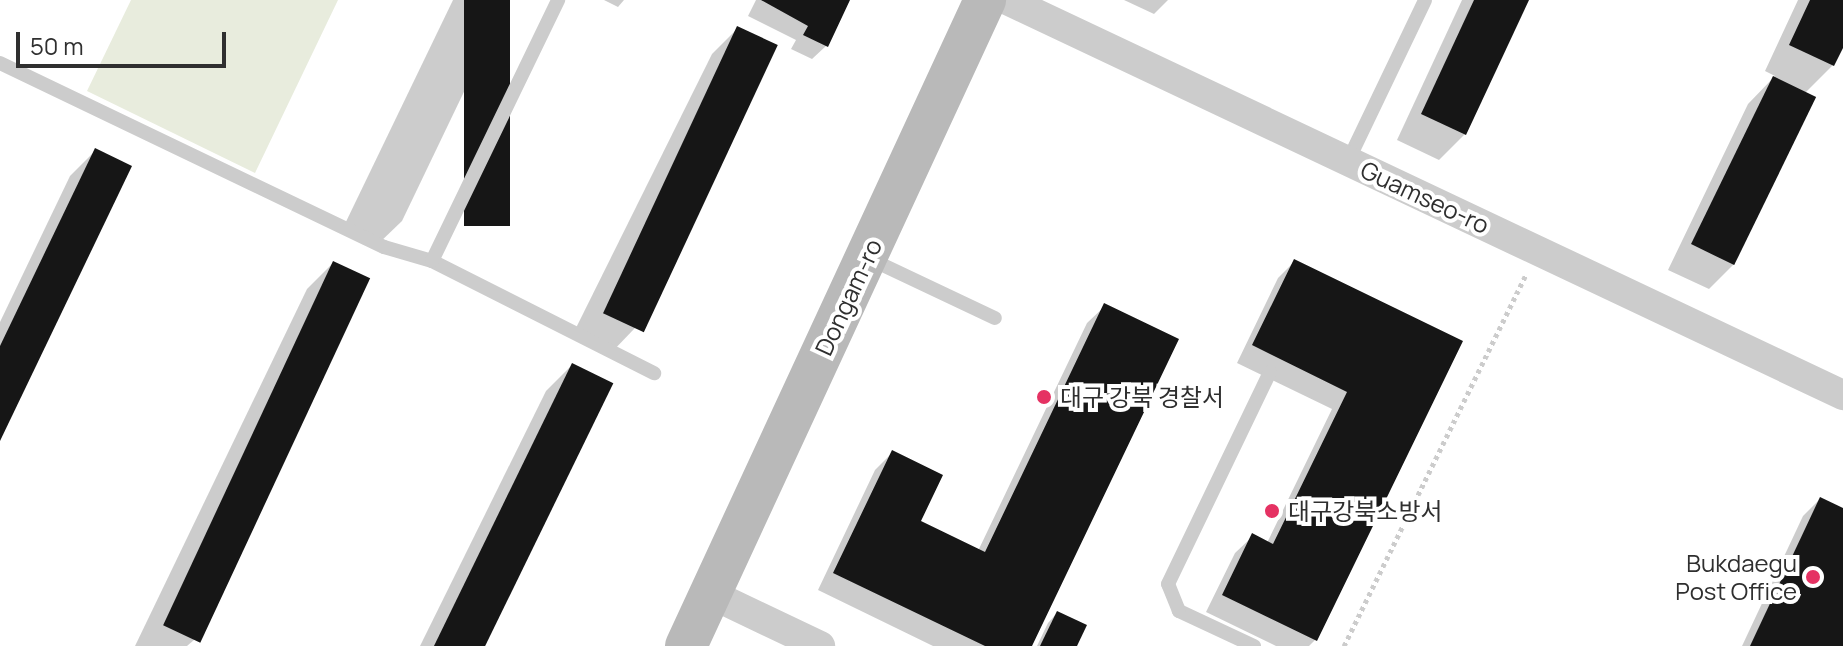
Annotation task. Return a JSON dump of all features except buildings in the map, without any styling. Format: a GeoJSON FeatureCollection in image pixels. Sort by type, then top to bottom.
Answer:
{"type":"FeatureCollection","features":[{"type":"Feature","properties":{"kind":"main road","name":"Dongam-ro"},"geometry":{"type":"LineString","coordinates":[[686,646],[985,0]]}},
{"type":"Feature","properties":{"kind":"street","name":"Guamseo-ro"},"geometry":{"type":"LineString","coordinates":[[1007,0],[1843,395]]}},
{"type":"Feature","properties":{"kind":"street"},"geometry":{"type":"LineString","coordinates":[[711,594],[820,646]]}},
{"type":"Feature","properties":{"kind":"lane"},"geometry":{"type":"LineString","coordinates":[[432,261],[558,0]]}},
{"type":"Feature","properties":{"kind":"lane"},"geometry":{"type":"LineString","coordinates":[[1348,161],[1425,0]]}},
{"type":"Feature","properties":{"kind":"lane"},"geometry":{"type":"LineString","coordinates":[[0,63],[384,247],[432,261],[654,373]]}},
{"type":"Feature","properties":{"kind":"lane"},"geometry":{"type":"LineString","coordinates":[[866,257],[995,318]]}},
{"type":"Feature","properties":{"kind":"lane"},"geometry":{"type":"LineString","coordinates":[[1254,646],[1179,611],[1168,584],[1270,372]]}},
{"type":"Feature","properties":{"kind":"path"},"geometry":{"type":"LineString","coordinates":[[1344,646],[1538,250]]}},
{"type":"Feature","properties":{"kind":"shaded area"},"geometry":{"type":"Polygon","coordinates":[[[131,0],[338,0],[255,173],[87,91],[131,0]]]}},
{"type":"Feature","properties":{"kind":"place","name":"대구 강북 경찰서"},"geometry":{"type":"Point","coordinates":[1044,397]}},
{"type":"Feature","properties":{"kind":"place","name":"대구강북소방서"},"geometry":{"type":"Point","coordinates":[1272,511]}},
{"type":"Feature","properties":{"kind":"place","name":"Bukdaegu Post Office"},"geometry":{"type":"Point","coordinates":[1813,577]}}]}
